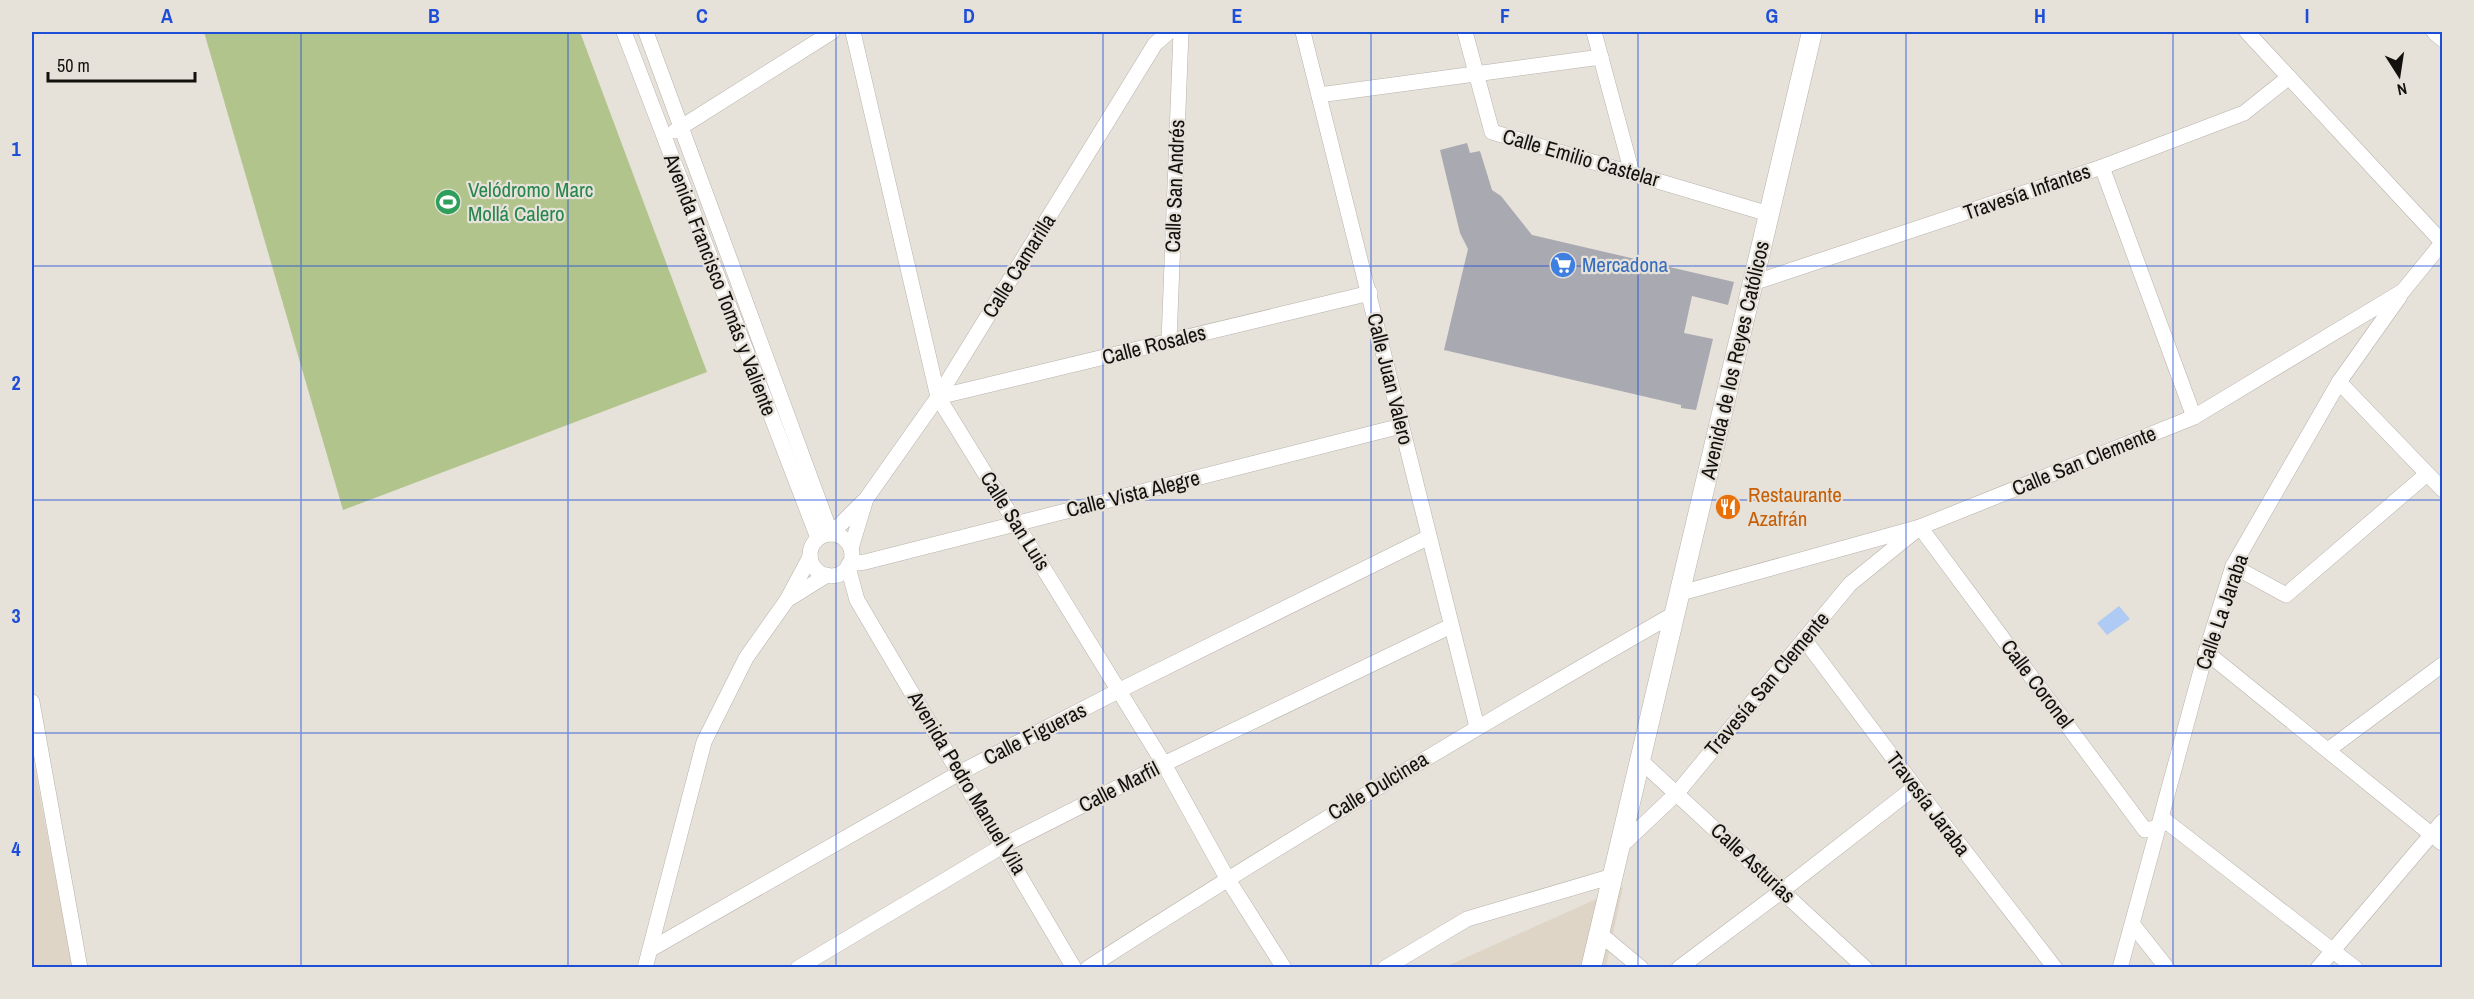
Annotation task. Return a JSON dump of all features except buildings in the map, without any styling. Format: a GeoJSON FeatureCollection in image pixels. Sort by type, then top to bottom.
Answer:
{"type":"FeatureCollection","features":[{"type":"Feature","properties":{"kind":"street","name":"Avenida Francisco Tomás y Valiente"},"geometry":{"type":"LineString","coordinates":[[624,32],[663,138],[825,536]]}},
{"type":"Feature","properties":{"kind":"street","name":"Avenida Francisco Tomás y Valiente"},"geometry":{"type":"LineString","coordinates":[[646,32],[825,536]]}},
{"type":"Feature","properties":{"kind":"street"},"geometry":{"type":"LineString","coordinates":[[663,138],[832,32]]}},
{"type":"Feature","properties":{"kind":"street","name":"Calle San Luis"},"geometry":{"type":"LineString","coordinates":[[853,32],[938,397],[1164,764],[1227,878],[1284,968]]}},
{"type":"Feature","properties":{"kind":"street","name":"Calle Camarilla"},"geometry":{"type":"LineString","coordinates":[[825,536],[866,499],[938,397],[1155,44],[1168,32]]}},
{"type":"Feature","properties":{"kind":"street","name":"Calle San Andrés"},"geometry":{"type":"LineString","coordinates":[[1169,341],[1181,32]]}},
{"type":"Feature","properties":{"kind":"street","name":"Calle Juan Valero"},"geometry":{"type":"LineString","coordinates":[[1303,32],[1477,727]]}},
{"type":"Feature","properties":{"kind":"street","name":"Calle Emilio Castelar"},"geometry":{"type":"LineString","coordinates":[[1464,32],[1492,132],[1769,214]]}},
{"type":"Feature","properties":{"kind":"street"},"geometry":{"type":"LineString","coordinates":[[1594,32],[1632,173]]}},
{"type":"Feature","properties":{"kind":"street","name":"Avenida de los Reyes Católicos"},"geometry":{"type":"LineString","coordinates":[[1591,968],[1812,32]]}},
{"type":"Feature","properties":{"kind":"street"},"geometry":{"type":"LineString","coordinates":[[2247,32],[2442,243]]}},
{"type":"Feature","properties":{"kind":"street"},"geometry":{"type":"LineString","coordinates":[[2434,32],[2442,39]]}},
{"type":"Feature","properties":{"kind":"street"},"geometry":{"type":"LineString","coordinates":[[1319,95],[1600,57]]}},
{"type":"Feature","properties":{"kind":"street","name":"Travesía Infantes"},"geometry":{"type":"LineString","coordinates":[[1753,283],[2102,166],[2244,113],[2289,77]]}},
{"type":"Feature","properties":{"kind":"street"},"geometry":{"type":"LineString","coordinates":[[2102,166],[2194,417]]}},
{"type":"Feature","properties":{"kind":"street","name":"Calle San Clemente"},"geometry":{"type":"LineString","coordinates":[[1681,593],[1920,527],[2194,417],[2403,291],[2442,243]]}},
{"type":"Feature","properties":{"kind":"street","name":"Calle La Jaraba"},"geometry":{"type":"LineString","coordinates":[[2120,968],[2206,652],[2233,566],[2339,382],[2403,291]]}},
{"type":"Feature","properties":{"kind":"street","name":"Calle Rosales"},"geometry":{"type":"LineString","coordinates":[[938,397],[1370,293]]}},
{"type":"Feature","properties":{"kind":"street"},"geometry":{"type":"LineString","coordinates":[[2339,382],[2442,489]]}},
{"type":"Feature","properties":{"kind":"street","name":"Calle Vista Alegre"},"geometry":{"type":"LineString","coordinates":[[853,559],[1017,524],[1401,426]]}},
{"type":"Feature","properties":{"kind":"street"},"geometry":{"type":"LineString","coordinates":[[2233,566],[2286,596],[2427,474]]}},
{"type":"Feature","properties":{"kind":"street","name":"Calle Camarilla"},"geometry":{"type":"LineString","coordinates":[[853,559],[866,499]]}},
{"type":"Feature","properties":{"kind":"street","name":"Travesía San Clemente"},"geometry":{"type":"LineString","coordinates":[[1620,847],[1677,793],[1850,584],[1920,527]]}},
{"type":"Feature","properties":{"kind":"street","name":"Calle Coronel"},"geometry":{"type":"LineString","coordinates":[[1920,527],[2145,830],[2161,823],[2355,968]]}},
{"type":"Feature","properties":{"kind":"street"},"geometry":{"type":"LineString","coordinates":[[787,600],[828,575],[840,574],[853,559],[843,538],[825,536],[810,550],[815,569],[828,575]]}},
{"type":"Feature","properties":{"kind":"street","name":"Calle Figueras"},"geometry":{"type":"LineString","coordinates":[[651,949],[961,772],[1118,691],[1429,537]]}},
{"type":"Feature","properties":{"kind":"street"},"geometry":{"type":"LineString","coordinates":[[645,968],[704,742],[746,658],[787,600],[810,556]]}},
{"type":"Feature","properties":{"kind":"street","name":"Avenida Pedro Manuel Vila"},"geometry":{"type":"LineString","coordinates":[[853,559],[857,600]]}},
{"type":"Feature","properties":{"kind":"street","name":"Avenida Pedro Manuel Vila"},"geometry":{"type":"LineString","coordinates":[[828,575],[857,600],[961,772],[1074,968]]}},
{"type":"Feature","properties":{"kind":"street","name":"Calle Dulcinea"},"geometry":{"type":"LineString","coordinates":[[1088,968],[1227,878],[1477,727],[1674,614]]}},
{"type":"Feature","properties":{"kind":"street","name":"Calle Marfil"},"geometry":{"type":"LineString","coordinates":[[798,968],[1004,845],[1164,764],[1452,626]]}},
{"type":"Feature","properties":{"kind":"street","name":"Travesía Jaraba"},"geometry":{"type":"LineString","coordinates":[[1804,639],[2055,968]]}},
{"type":"Feature","properties":{"kind":"street"},"geometry":{"type":"LineString","coordinates":[[2206,652],[2437,839]]}},
{"type":"Feature","properties":{"kind":"street"},"geometry":{"type":"LineString","coordinates":[[2328,750],[2442,664]]}},
{"type":"Feature","properties":{"kind":"street"},"geometry":{"type":"LineString","coordinates":[[32,702],[80,968]]}},
{"type":"Feature","properties":{"kind":"street","name":"Calle Asturias"},"geometry":{"type":"LineString","coordinates":[[1641,761],[1865,968]]}},
{"type":"Feature","properties":{"kind":"street"},"geometry":{"type":"LineString","coordinates":[[1679,968],[1915,787]]}},
{"type":"Feature","properties":{"kind":"street"},"geometry":{"type":"LineString","coordinates":[[2318,968],[2332,950],[2437,839],[2442,822]]}},
{"type":"Feature","properties":{"kind":"street"},"geometry":{"type":"LineString","coordinates":[[1386,968],[1467,919],[1613,876]]}},
{"type":"Feature","properties":{"kind":"street"},"geometry":{"type":"LineString","coordinates":[[2133,925],[2167,968]]}},
{"type":"Feature","properties":{"kind":"street"},"geometry":{"type":"LineString","coordinates":[[1599,933],[1641,968]]}},
{"type":"Feature","properties":{"kind":"shaded area"},"geometry":{"type":"Polygon","coordinates":[[[32,755],[73,967],[32,967],[32,755]]]}},
{"type":"Feature","properties":{"kind":"shaded area"},"geometry":{"type":"Polygon","coordinates":[[[1623,887],[1606,967],[1445,967],[1623,887]]]}},
{"type":"Feature","properties":{"kind":"green space","name":"Velódromo Marc Mollá Calero"},"geometry":{"type":"Polygon","coordinates":[[[204,32],[580,32],[707,372],[343,510],[204,32]]]}},
{"type":"Feature","properties":{"kind":"water"},"geometry":{"type":"Polygon","coordinates":[[[2119,606],[2130,619],[2107,635],[2097,623],[2119,606]]]}},
{"type":"Feature","properties":{"kind":"place","name":"Velódromo Marc Mollá Calero"},"geometry":{"type":"Point","coordinates":[448,202]}},
{"type":"Feature","properties":{"kind":"place","name":"Mercadona"},"geometry":{"type":"Point","coordinates":[1563,265]}},
{"type":"Feature","properties":{"kind":"place","name":"Restaurante Azafrán"},"geometry":{"type":"Point","coordinates":[1728,507]}}]}
